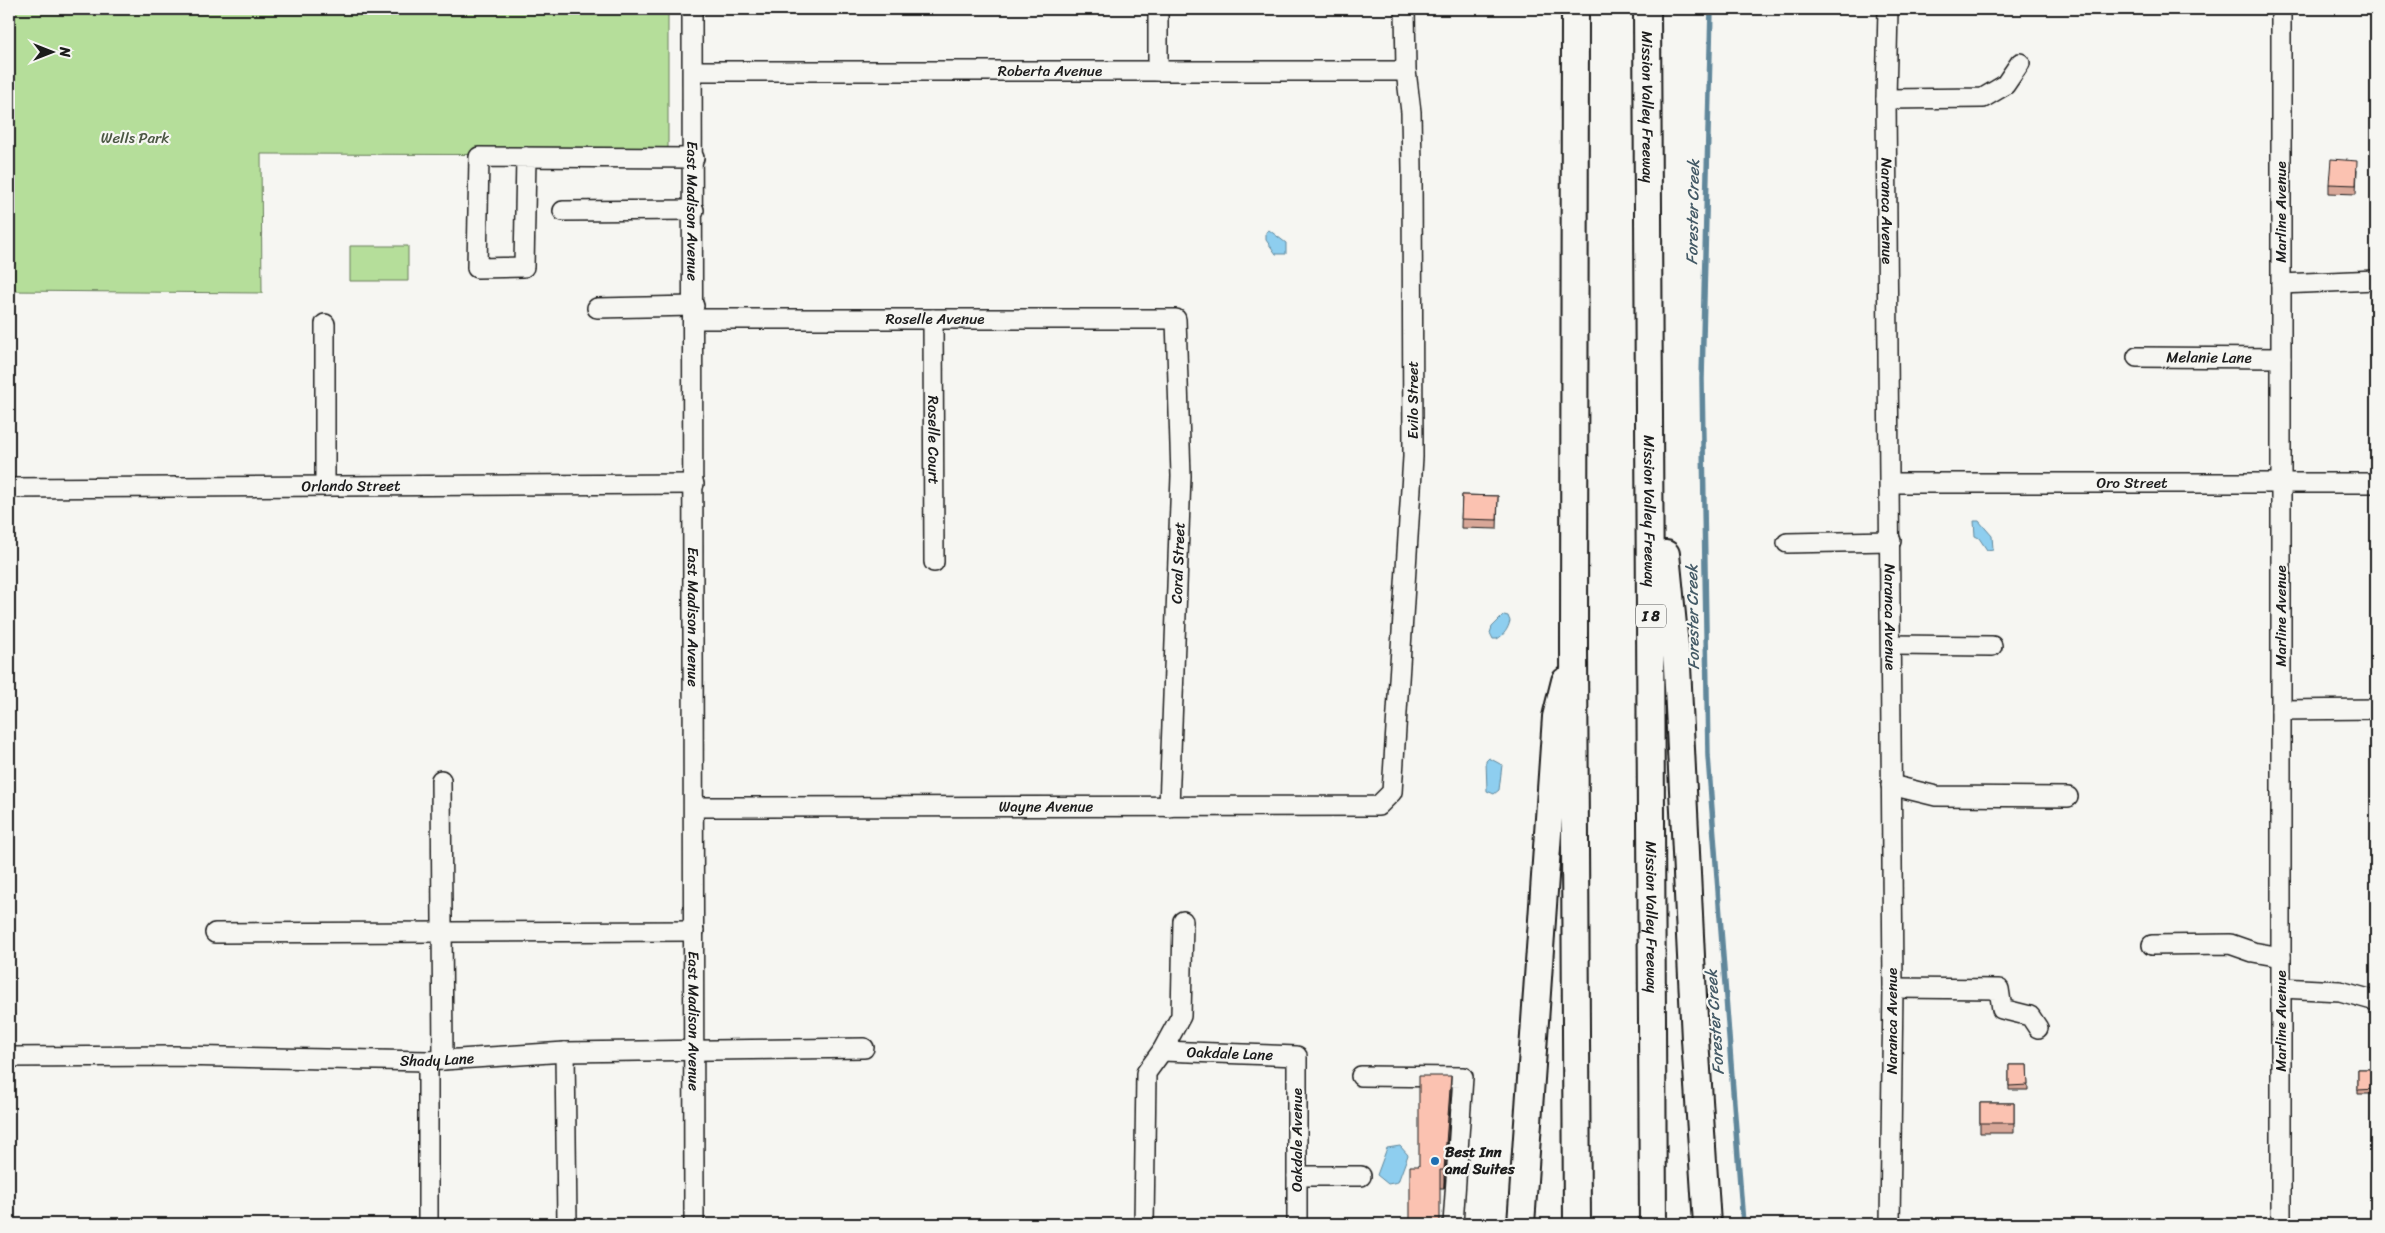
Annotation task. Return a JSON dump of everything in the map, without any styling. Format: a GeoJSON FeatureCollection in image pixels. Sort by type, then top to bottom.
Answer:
{"type":"FeatureCollection","features":[{"type":"Feature","properties":{"kind":"highway"},"geometry":{"type":"LineString","coordinates":[[1575,9],[1574,649],[1577,1224]]}},
{"type":"Feature","properties":{"kind":"highway","name":"Mission Valley Freeway"},"geometry":{"type":"LineString","coordinates":[[1647,9],[1652,1224]]}},
{"type":"Feature","properties":{"kind":"highway"},"geometry":{"type":"LineString","coordinates":[[1650,395],[1677,666],[1695,1039],[1707,1224]]}},
{"type":"Feature","properties":{"kind":"highway"},"geometry":{"type":"LineString","coordinates":[[1521,1224],[1556,717],[1574,649]]}},
{"type":"Feature","properties":{"kind":"street","name":"East Madison Avenue"},"geometry":{"type":"LineString","coordinates":[[692,9],[694,71],[695,807],[692,1050],[694,1224]]}},
{"type":"Feature","properties":{"kind":"street"},"geometry":{"type":"LineString","coordinates":[[1158,9],[1158,71]]}},
{"type":"Feature","properties":{"kind":"street","name":"Evilo Street"},"geometry":{"type":"LineString","coordinates":[[1392,792],[1413,457],[1411,112],[1406,71],[1405,9]]}},
{"type":"Feature","properties":{"kind":"street","name":"Naranca Avenue"},"geometry":{"type":"LineString","coordinates":[[1888,9],[1886,99],[1891,541],[1892,988],[1890,1224]]}},
{"type":"Feature","properties":{"kind":"street","name":"Marline Avenue"},"geometry":{"type":"LineString","coordinates":[[2281,9],[2281,1224]]}},
{"type":"Feature","properties":{"kind":"street"},"geometry":{"type":"LineString","coordinates":[[1886,99],[1983,98],[2005,85],[2020,63]]}},
{"type":"Feature","properties":{"kind":"street","name":"Roberta Avenue"},"geometry":{"type":"LineString","coordinates":[[694,71],[1406,71]]}},
{"type":"Feature","properties":{"kind":"street"},"geometry":{"type":"LineString","coordinates":[[526,157],[524,267],[477,268],[479,157],[526,157],[694,158]]}},
{"type":"Feature","properties":{"kind":"street"},"geometry":{"type":"LineString","coordinates":[[563,211],[694,210]]}},
{"type":"Feature","properties":{"kind":"street"},"geometry":{"type":"LineString","coordinates":[[2281,284],[2376,280]]}},
{"type":"Feature","properties":{"kind":"street","name":"Roselle Avenue"},"geometry":{"type":"LineString","coordinates":[[597,308],[933,318],[1176,318]]}},
{"type":"Feature","properties":{"kind":"street","name":"Roselle Court"},"geometry":{"type":"LineString","coordinates":[[933,318],[934,562]]}},
{"type":"Feature","properties":{"kind":"street","name":"Coral Street"},"geometry":{"type":"LineString","coordinates":[[1169,807],[1181,476],[1176,318]]}},
{"type":"Feature","properties":{"kind":"street"},"geometry":{"type":"LineString","coordinates":[[325,324],[325,486]]}},
{"type":"Feature","properties":{"kind":"street","name":"Melanie Lane"},"geometry":{"type":"LineString","coordinates":[[2137,357],[2281,358]]}},
{"type":"Feature","properties":{"kind":"street","name":"Oro Street"},"geometry":{"type":"LineString","coordinates":[[1890,483],[2376,483]]}},
{"type":"Feature","properties":{"kind":"street","name":"Orlando Street"},"geometry":{"type":"LineString","coordinates":[[9,488],[694,484]]}},
{"type":"Feature","properties":{"kind":"street"},"geometry":{"type":"LineString","coordinates":[[1787,544],[1891,541]]}},
{"type":"Feature","properties":{"kind":"street"},"geometry":{"type":"LineString","coordinates":[[1891,645],[1992,646]]}},
{"type":"Feature","properties":{"kind":"street"},"geometry":{"type":"LineString","coordinates":[[2281,710],[2376,709]]}},
{"type":"Feature","properties":{"kind":"street"},"geometry":{"type":"LineString","coordinates":[[428,1224],[442,931],[441,780]]}},
{"type":"Feature","properties":{"kind":"street"},"geometry":{"type":"LineString","coordinates":[[1891,785],[1936,796],[2068,797]]}},
{"type":"Feature","properties":{"kind":"street","name":"Wayne Avenue"},"geometry":{"type":"LineString","coordinates":[[695,807],[1378,806],[1392,792]]}},
{"type":"Feature","properties":{"kind":"street"},"geometry":{"type":"LineString","coordinates":[[1144,1224],[1146,1073],[1162,1051],[1181,1016],[1183,921]]}},
{"type":"Feature","properties":{"kind":"street"},"geometry":{"type":"LineString","coordinates":[[215,933],[694,931]]}},
{"type":"Feature","properties":{"kind":"street"},"geometry":{"type":"LineString","coordinates":[[2152,945],[2230,944],[2253,952],[2281,957]]}},
{"type":"Feature","properties":{"kind":"street"},"geometry":{"type":"LineString","coordinates":[[1892,988],[1999,989],[2002,1009],[2030,1016],[2038,1028]]}},
{"type":"Feature","properties":{"kind":"street"},"geometry":{"type":"LineString","coordinates":[[2281,988],[2340,991],[2376,1001]]}},
{"type":"Feature","properties":{"kind":"street","name":"Shady Lane"},"geometry":{"type":"LineString","coordinates":[[9,1057],[175,1056],[435,1060],[565,1052],[864,1048]]}},
{"type":"Feature","properties":{"kind":"street","name":"Oakdale Lane"},"geometry":{"type":"LineString","coordinates":[[1162,1051],[1297,1056]]}},
{"type":"Feature","properties":{"kind":"street"},"geometry":{"type":"LineString","coordinates":[[565,1052],[567,1224]]}},
{"type":"Feature","properties":{"kind":"street","name":"Oakdale Avenue"},"geometry":{"type":"LineString","coordinates":[[1297,1056],[1297,1224]]}},
{"type":"Feature","properties":{"kind":"street"},"geometry":{"type":"LineString","coordinates":[[1361,1076],[1463,1077],[1453,1224]]}},
{"type":"Feature","properties":{"kind":"street"},"geometry":{"type":"LineString","coordinates":[[1297,1176],[1360,1176]]}},
{"type":"Feature","properties":{"kind":"green space","name":"Wells Park"},"geometry":{"type":"Polygon","coordinates":[[[9,9],[668,9],[668,155],[261,154],[262,293],[9,291],[9,9]]]}},
{"type":"Feature","properties":{"kind":"green space"},"geometry":{"type":"Polygon","coordinates":[[[350,246],[408,246],[408,281],[350,281],[350,246]]]}},
{"type":"Feature","properties":{"kind":"water"},"geometry":{"type":"Polygon","coordinates":[[[1269,230],[1286,243],[1286,254],[1276,254],[1266,240],[1266,232],[1269,230]]]}},
{"type":"Feature","properties":{"kind":"water"},"geometry":{"type":"Polygon","coordinates":[[[1974,521],[1979,521],[1992,536],[1993,549],[1987,550],[1979,538],[1975,536],[1974,521]]]}},
{"type":"Feature","properties":{"kind":"water"},"geometry":{"type":"Polygon","coordinates":[[[1504,615],[1508,616],[1510,621],[1508,627],[1502,636],[1493,639],[1490,633],[1492,627],[1504,615]]]}},
{"type":"Feature","properties":{"kind":"water"},"geometry":{"type":"Polygon","coordinates":[[[1489,758],[1502,765],[1499,790],[1494,794],[1487,791],[1486,761],[1489,758]]]}},
{"type":"Feature","properties":{"kind":"water"},"geometry":{"type":"Polygon","coordinates":[[[1400,1146],[1408,1155],[1398,1182],[1388,1184],[1377,1175],[1387,1148],[1400,1146]]]}},
{"type":"Feature","properties":{"kind":"building"},"geometry":{"type":"Polygon","coordinates":[[[2331,159],[2357,161],[2356,185],[2329,184],[2331,159]]]}},
{"type":"Feature","properties":{"kind":"building"},"geometry":{"type":"Polygon","coordinates":[[[1462,495],[1498,496],[1497,520],[1461,519],[1462,495]]]}},
{"type":"Feature","properties":{"kind":"building"},"geometry":{"type":"Polygon","coordinates":[[[2009,1065],[2027,1065],[2028,1085],[2009,1086],[2009,1065]]]}},
{"type":"Feature","properties":{"kind":"building"},"geometry":{"type":"Polygon","coordinates":[[[2358,1069],[2376,1069],[2376,1089],[2358,1090],[2358,1069]]]}},
{"type":"Feature","properties":{"kind":"building","name":"Best Inn and Suites"},"geometry":{"type":"Polygon","coordinates":[[[1419,1076],[1451,1076],[1444,1170],[1440,1170],[1440,1224],[1410,1224],[1410,1166],[1419,1166],[1419,1076]]]}},
{"type":"Feature","properties":{"kind":"building"},"geometry":{"type":"Polygon","coordinates":[[[1980,1103],[2014,1103],[2014,1123],[1980,1123],[1980,1103]]]}},
{"type":"Feature","properties":{"kind":"building"},"geometry":{"type":"Polygon","coordinates":[[[1855,1223],[1855,1224],[1784,1224],[1855,1223]]]}},
{"type":"Feature","properties":{"kind":"waterway","name":"Forester Creek"},"geometry":{"type":"LineString","coordinates":[[1711,9],[1702,379],[1708,756],[1743,1224]]}},
{"type":"Feature","properties":{"kind":"place","name":"Best Inn and Suites"},"geometry":{"type":"Point","coordinates":[1435,1161]}}]}
